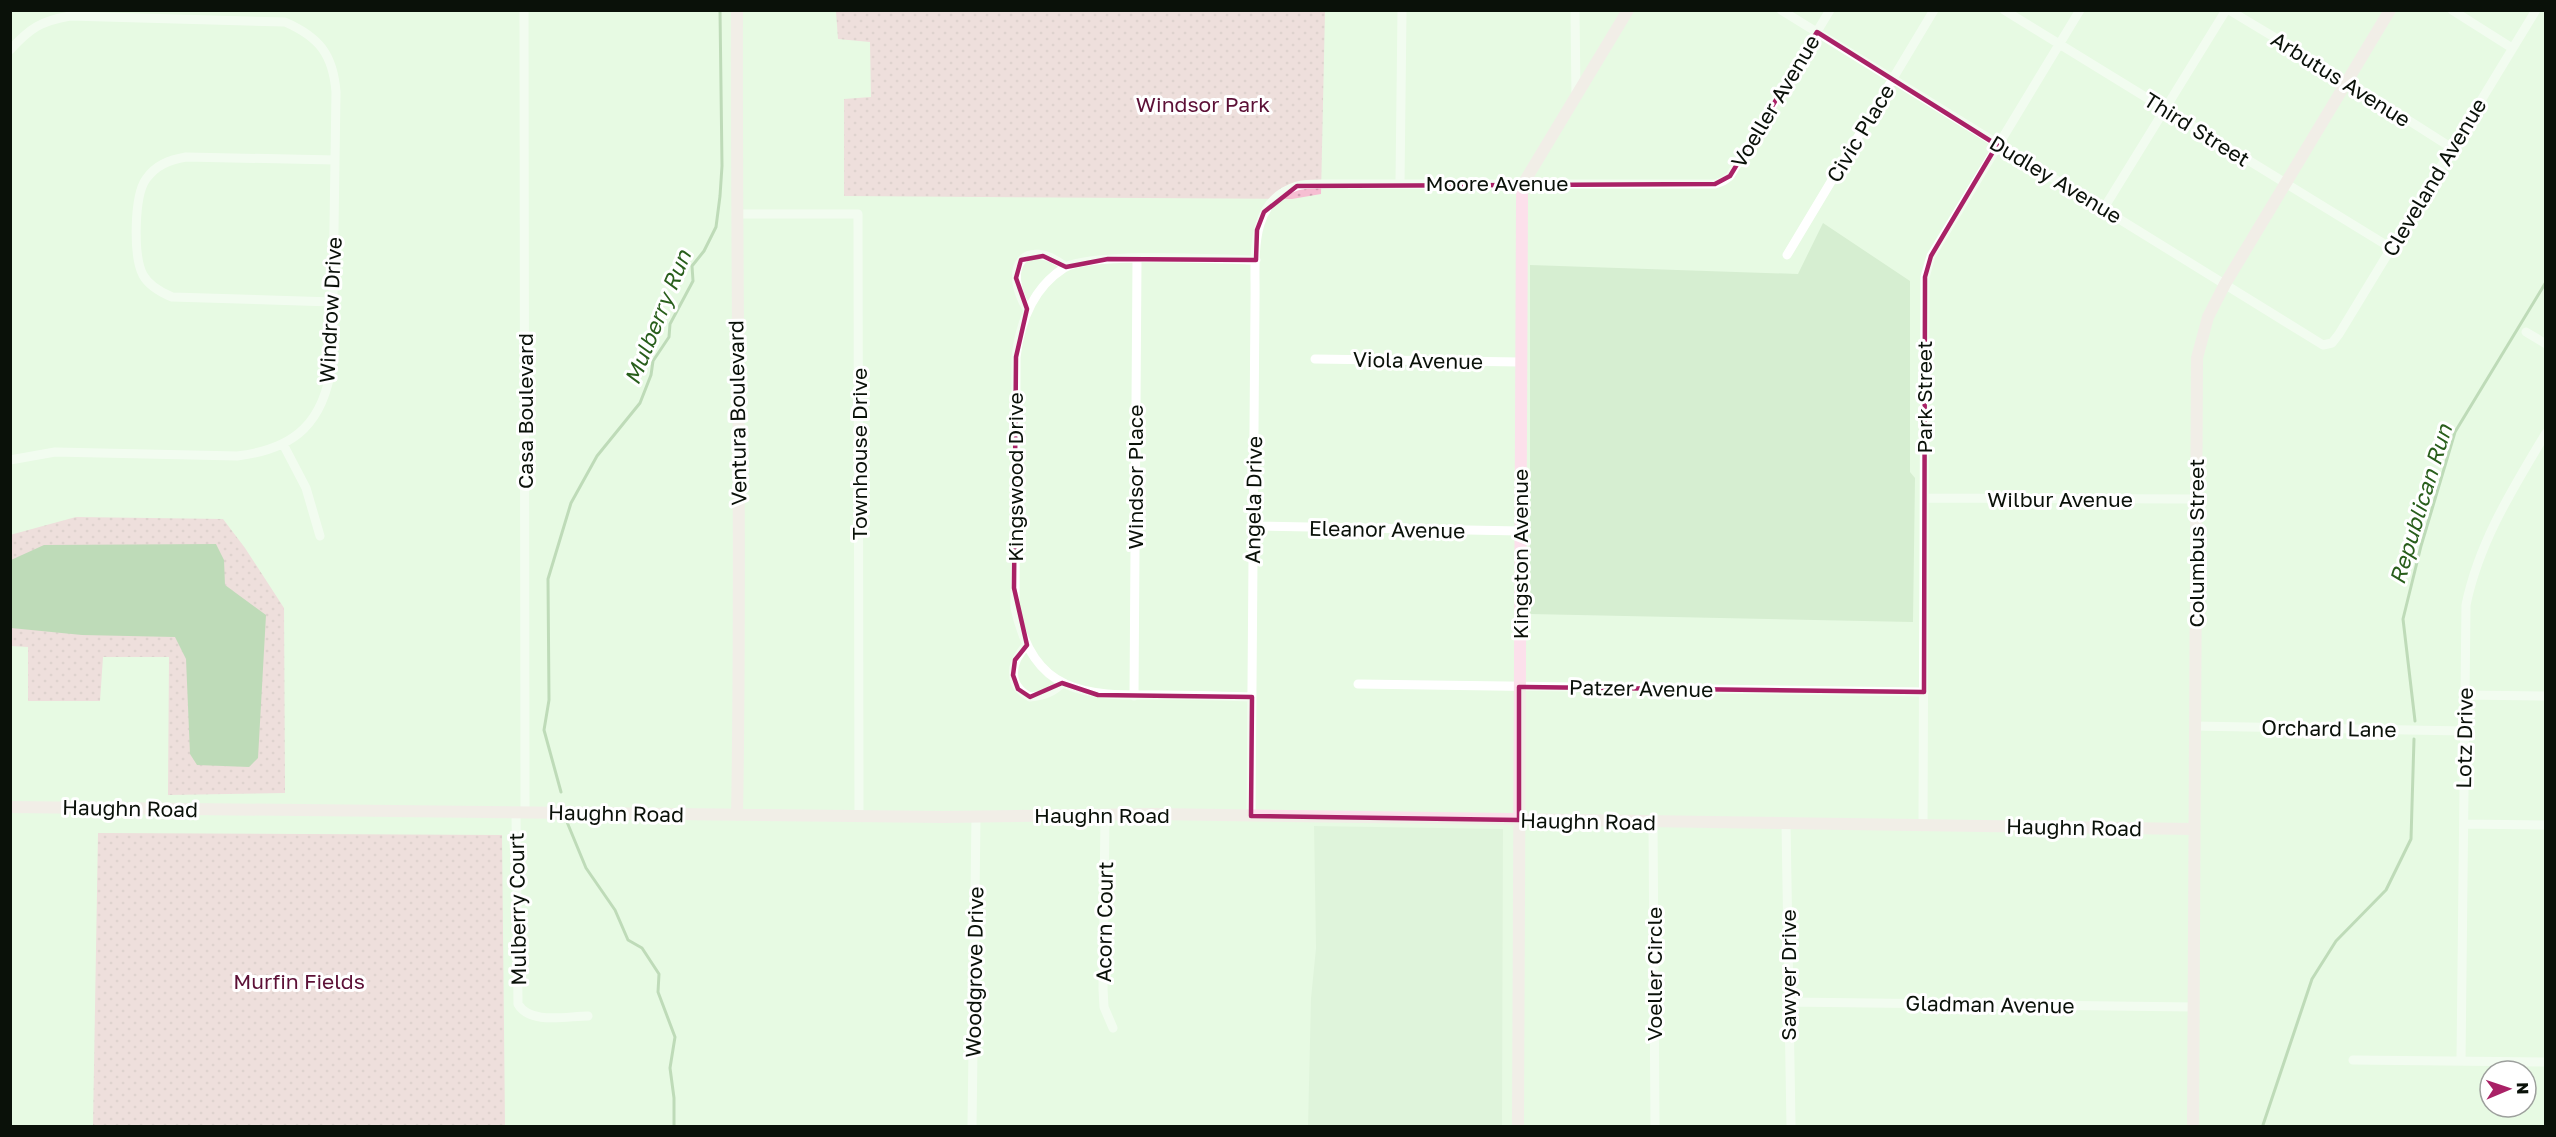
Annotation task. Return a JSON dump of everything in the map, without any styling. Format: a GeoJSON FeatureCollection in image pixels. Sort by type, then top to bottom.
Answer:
{"type":"FeatureCollection","features":[{"type":"Feature","properties":{"kind":"street","name":"Casa Boulevard"},"geometry":{"type":"LineString","coordinates":[[521,812],[524,10]]}},
{"type":"Feature","properties":{"kind":"street","name":"Ventura Boulevard"},"geometry":{"type":"LineString","coordinates":[[737,10],[739,606],[737,814]]}},
{"type":"Feature","properties":{"kind":"street"},"geometry":{"type":"LineString","coordinates":[[1400,183],[1402,10]]}},
{"type":"Feature","properties":{"kind":"street"},"geometry":{"type":"LineString","coordinates":[[1575,10],[1576,97]]}},
{"type":"Feature","properties":{"kind":"street"},"geometry":{"type":"LineString","coordinates":[[1523,184],[1628,10]]}},
{"type":"Feature","properties":{"kind":"street","name":"Dudley Avenue"},"geometry":{"type":"LineString","coordinates":[[1781,10],[2319,343],[2328,345],[2332,343]]}},
{"type":"Feature","properties":{"kind":"street","name":"Voeller Avenue"},"geometry":{"type":"LineString","coordinates":[[1715,184],[1723,182],[1730,176],[1830,10]]}},
{"type":"Feature","properties":{"kind":"street","name":"Civic Place"},"geometry":{"type":"LineString","coordinates":[[1787,255],[1934,10]]}},
{"type":"Feature","properties":{"kind":"street","name":"Third Street"},"geometry":{"type":"LineString","coordinates":[[2004,10],[2391,248]]}},
{"type":"Feature","properties":{"kind":"street","name":"Park Street"},"geometry":{"type":"LineString","coordinates":[[1923,826],[1924,278],[1930,256],[2080,10]]}},
{"type":"Feature","properties":{"kind":"street"},"geometry":{"type":"LineString","coordinates":[[2104,208],[2227,10]]}},
{"type":"Feature","properties":{"kind":"street","name":"Arbutus Avenue"},"geometry":{"type":"LineString","coordinates":[[2227,10],[2452,148]]}},
{"type":"Feature","properties":{"kind":"street","name":"Columbus Street"},"geometry":{"type":"LineString","coordinates":[[2193,1126],[2197,358],[2208,317],[2225,284],[2390,10]]}},
{"type":"Feature","properties":{"kind":"street"},"geometry":{"type":"LineString","coordinates":[[2452,10],[2512,48]]}},
{"type":"Feature","properties":{"kind":"street","name":"Cleveland Avenue"},"geometry":{"type":"LineString","coordinates":[[2332,343],[2536,10]]}},
{"type":"Feature","properties":{"kind":"street","name":"Windrow Drive"},"geometry":{"type":"LineString","coordinates":[[10,50],[35,26],[52,19],[70,16],[170,14],[285,22],[317,40],[328,56],[335,74],[332,363],[329,384],[322,403],[310,424],[283,444],[254,454],[237,456],[55,452],[10,460]]}},
{"type":"Feature","properties":{"kind":"street"},"geometry":{"type":"LineString","coordinates":[[333,302],[183,299],[160,292],[149,284],[139,263],[138,204],[145,180],[162,164],[174,159],[335,160]]}},
{"type":"Feature","properties":{"kind":"street","name":"Moore Avenue"},"geometry":{"type":"LineString","coordinates":[[1282,194],[1297,186],[1321,184],[1715,184]]}},
{"type":"Feature","properties":{"kind":"street","name":"Kingston Avenue"},"geometry":{"type":"LineString","coordinates":[[1518,1126],[1520,362],[1523,184]]}},
{"type":"Feature","properties":{"kind":"street","name":"Angela Drive"},"geometry":{"type":"LineString","coordinates":[[1251,816],[1257,230],[1260,220],[1274,200],[1282,194]]}},
{"type":"Feature","properties":{"kind":"street","name":"Townhouse Drive"},"geometry":{"type":"LineString","coordinates":[[736,214],[858,214],[859,816]]}},
{"type":"Feature","properties":{"kind":"street"},"geometry":{"type":"LineString","coordinates":[[1028,309],[1016,285],[1016,270],[1021,260],[1029,255],[1043,256],[1066,267],[1108,259],[1256,261]]}},
{"type":"Feature","properties":{"kind":"street","name":"Windsor Place"},"geometry":{"type":"LineString","coordinates":[[1134,696],[1137,259]]}},
{"type":"Feature","properties":{"kind":"street","name":"Kingswood Drive"},"geometry":{"type":"LineString","coordinates":[[1066,267],[1042,289],[1028,309],[1018,337],[1014,588],[1017,617],[1027,645],[1039,662],[1062,683],[1098,694],[1251,697]]}},
{"type":"Feature","properties":{"kind":"street"},"geometry":{"type":"LineString","coordinates":[[2526,332],[2546,344]]}},
{"type":"Feature","properties":{"kind":"street","name":"Viola Avenue"},"geometry":{"type":"LineString","coordinates":[[1315,359],[1520,362]]}},
{"type":"Feature","properties":{"kind":"street","name":"Lotz Drive"},"geometry":{"type":"LineString","coordinates":[[2461,1061],[2466,604],[2473,573],[2495,524],[2546,434]]}},
{"type":"Feature","properties":{"kind":"street"},"geometry":{"type":"LineString","coordinates":[[283,444],[306,488],[320,537]]}},
{"type":"Feature","properties":{"kind":"street","name":"Wilbur Avenue"},"geometry":{"type":"LineString","coordinates":[[1925,498],[2196,499]]}},
{"type":"Feature","properties":{"kind":"street","name":"Eleanor Avenue"},"geometry":{"type":"LineString","coordinates":[[1253,526],[1520,531]]}},
{"type":"Feature","properties":{"kind":"street"},"geometry":{"type":"LineString","coordinates":[[1027,645],[1019,653],[1014,667],[1013,675],[1018,689],[1030,697],[1039,697],[1062,683]]}},
{"type":"Feature","properties":{"kind":"street","name":"Patzer Avenue"},"geometry":{"type":"LineString","coordinates":[[1358,684],[1924,692]]}},
{"type":"Feature","properties":{"kind":"street"},"geometry":{"type":"LineString","coordinates":[[2465,695],[2546,696]]}},
{"type":"Feature","properties":{"kind":"street","name":"Orchard Lane"},"geometry":{"type":"LineString","coordinates":[[2194,726],[2464,731]]}},
{"type":"Feature","properties":{"kind":"street","name":"Haughn Road"},"geometry":{"type":"LineString","coordinates":[[10,807],[976,817],[1251,816],[2193,829]]}},
{"type":"Feature","properties":{"kind":"street","name":"Mulberry Court"},"geometry":{"type":"LineString","coordinates":[[521,812],[518,1004],[528,1014],[538,1017],[588,1016]]}},
{"type":"Feature","properties":{"kind":"street","name":"Acorn Court"},"geometry":{"type":"LineString","coordinates":[[1105,815],[1103,989],[1104,1007],[1113,1028]]}},
{"type":"Feature","properties":{"kind":"street","name":"Woodgrove Drive"},"geometry":{"type":"LineString","coordinates":[[972,1126],[976,817]]}},
{"type":"Feature","properties":{"kind":"street","name":"Voeller Circle"},"geometry":{"type":"LineString","coordinates":[[1653,822],[1655,1126]]}},
{"type":"Feature","properties":{"kind":"street","name":"Sawyer Drive"},"geometry":{"type":"LineString","coordinates":[[1786,824],[1791,1126]]}},
{"type":"Feature","properties":{"kind":"street"},"geometry":{"type":"LineString","coordinates":[[2464,824],[2546,825]]}},
{"type":"Feature","properties":{"kind":"street","name":"Gladman Avenue"},"geometry":{"type":"LineString","coordinates":[[1788,1002],[2193,1007]]}},
{"type":"Feature","properties":{"kind":"street"},"geometry":{"type":"LineString","coordinates":[[2353,1060],[2546,1062]]}},
{"type":"Feature","properties":{"kind":"highlighted area"},"geometry":{"type":"Polygon","coordinates":[[[1817,32],[1997,145],[1931,256],[1925,277],[1924,692],[1519,687],[1519,820],[1251,816],[1252,697],[1098,695],[1062,683],[1030,697],[1018,689],[1013,675],[1015,660],[1027,645],[1014,588],[1016,357],[1027,309],[1016,278],[1021,260],[1043,256],[1066,267],[1108,259],[1256,260],[1257,230],[1264,212],[1297,186],[1715,184],[1730,176],[1817,32]]]}},
{"type":"Feature","properties":{"kind":"shaded area"},"geometry":{"type":"Polygon","coordinates":[[[1823,223],[1910,281],[1910,472],[1915,478],[1913,622],[1530,614],[1530,265],[1798,274],[1823,223]]]}},
{"type":"Feature","properties":{"kind":"shaded area"},"geometry":{"type":"Polygon","coordinates":[[[216,544],[224,560],[225,585],[266,615],[258,758],[249,767],[197,765],[190,754],[186,659],[175,637],[82,635],[11,628],[11,560],[44,545],[216,544]]]}},
{"type":"Feature","properties":{"kind":"shaded area"},"geometry":{"type":"Polygon","coordinates":[[[1314,826],[1503,829],[1502,1126],[1308,1126],[1311,998],[1316,948],[1314,826]]]}},
{"type":"Feature","properties":{"kind":"green space","name":"Windsor Park"},"geometry":{"type":"Polygon","coordinates":[[[836,11],[1325,11],[1321,194],[1292,199],[844,196],[844,99],[871,97],[870,42],[838,39],[836,11]]]}},
{"type":"Feature","properties":{"kind":"green space"},"geometry":{"type":"Polygon","coordinates":[[[76,517],[223,519],[245,548],[284,608],[285,793],[168,795],[169,657],[103,657],[100,701],[28,701],[28,647],[11,646],[10,535],[76,517]]]}},
{"type":"Feature","properties":{"kind":"green space","name":"Murfin Fields"},"geometry":{"type":"Polygon","coordinates":[[[98,833],[502,835],[505,1126],[93,1126],[98,833]]]}},
{"type":"Feature","properties":{"kind":"waterway","name":"Mulberry Run"},"geometry":{"type":"LineString","coordinates":[[561,792],[544,730],[549,700],[548,579],[571,503],[597,456],[640,403],[651,375],[653,361],[669,337],[670,324],[693,281],[692,266],[704,251],[716,227],[722,166],[720,10]]}},
{"type":"Feature","properties":{"kind":"waterway","name":"Republican Run"},"geometry":{"type":"LineString","coordinates":[[2415,721],[2403,619],[2421,546],[2455,432],[2546,282]]}},
{"type":"Feature","properties":{"kind":"waterway","name":"Republican Run"},"geometry":{"type":"LineString","coordinates":[[2263,1125],[2312,979],[2336,941],[2386,890],[2411,839],[2414,739]]}},
{"type":"Feature","properties":{"kind":"waterway","name":"Mulberry Run"},"geometry":{"type":"LineString","coordinates":[[567,822],[586,868],[615,910],[628,940],[642,948],[659,974],[658,992],[675,1037],[670,1068],[674,1098],[674,1126]]}}]}
